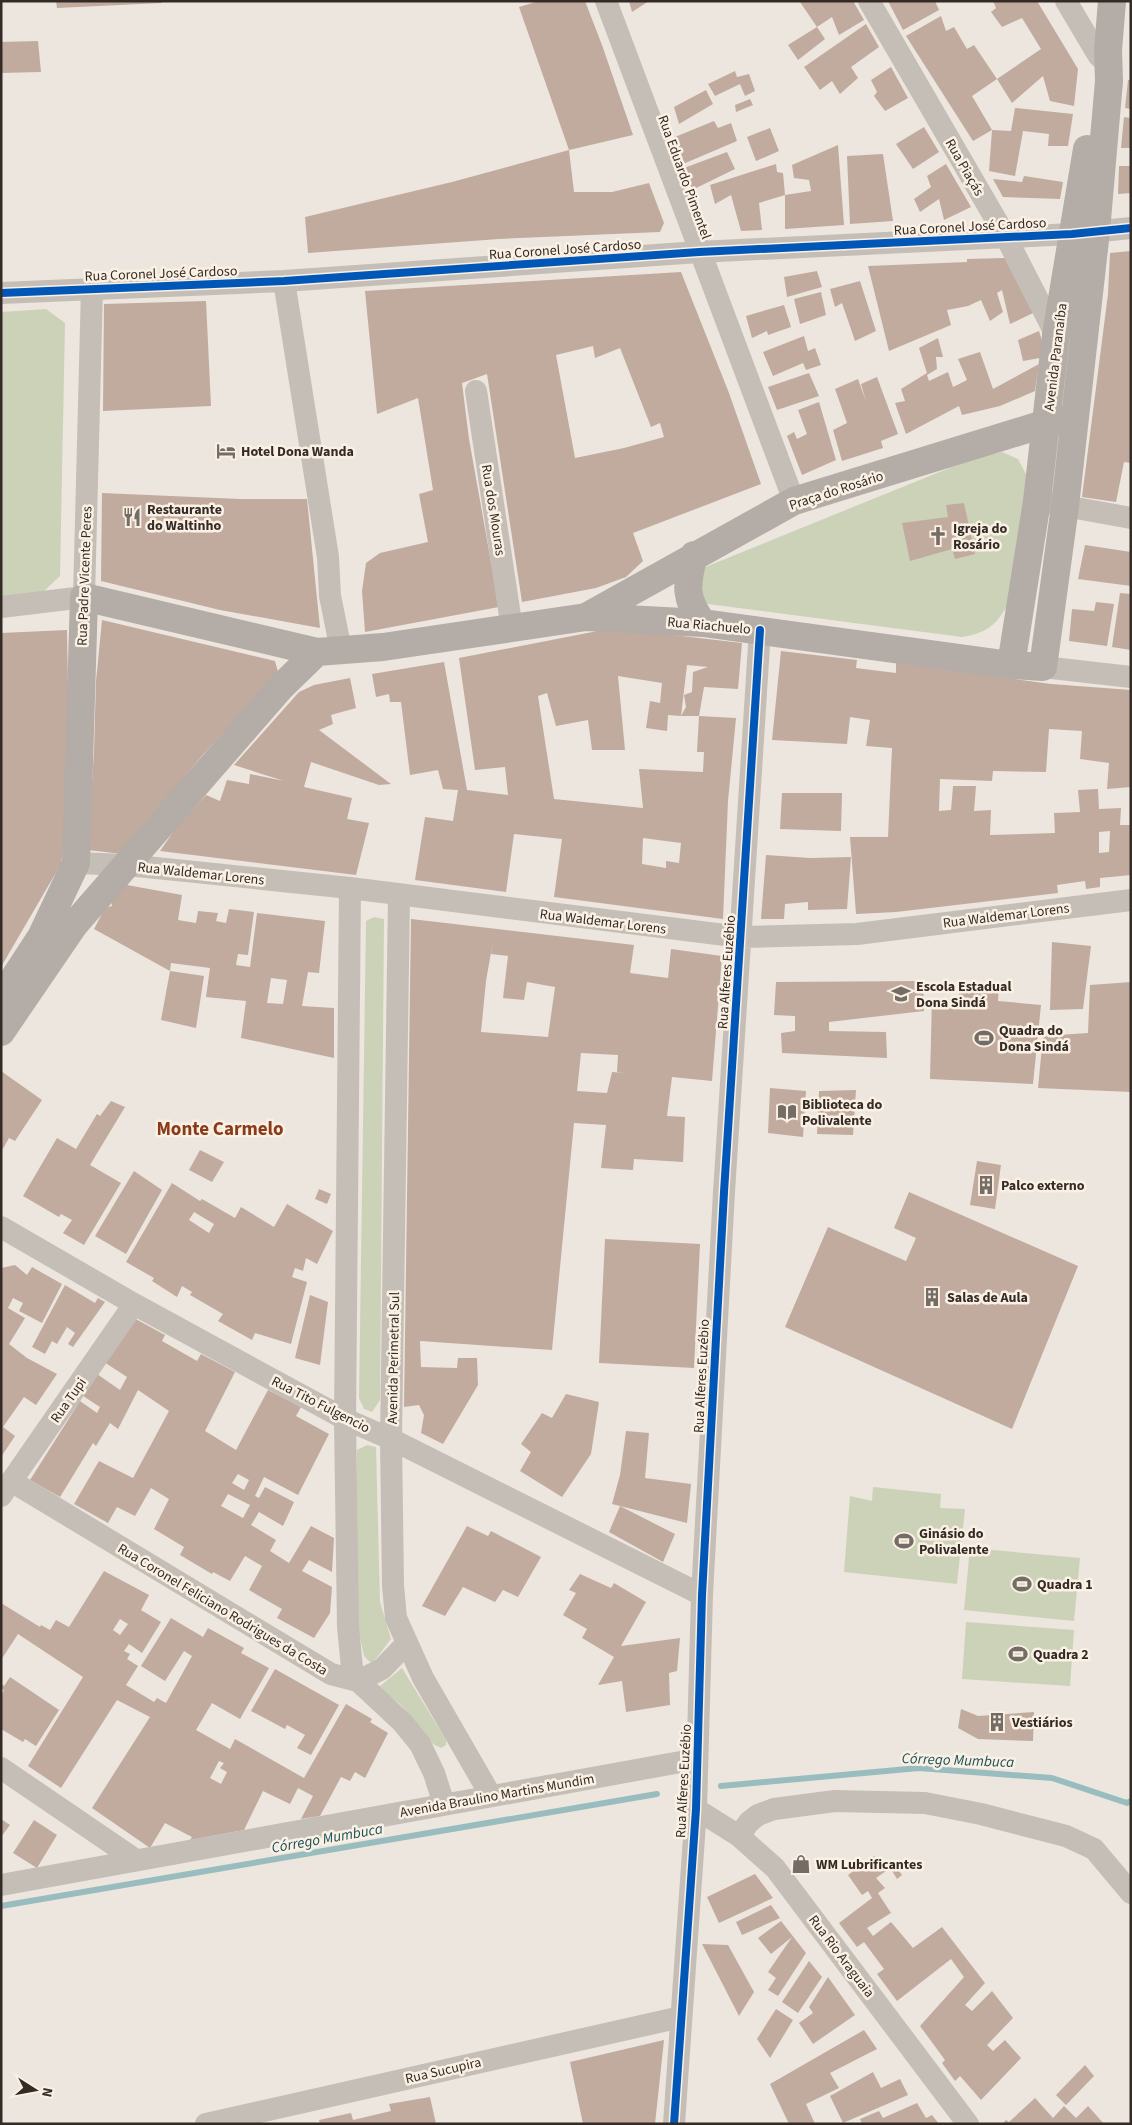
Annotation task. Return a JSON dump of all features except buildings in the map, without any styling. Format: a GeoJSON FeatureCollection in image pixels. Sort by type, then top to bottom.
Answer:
{"type":"FeatureCollection","features":[{"type":"Feature","properties":{"kind":"main road","name":"Avenida Paranaíba"},"geometry":{"type":"LineString","coordinates":[[1043,667],[1075,420],[1084,233],[1107,59],[1112,1]]}},
{"type":"Feature","properties":{"kind":"main road","name":"Avenida Paranaíba"},"geometry":{"type":"LineString","coordinates":[[1011,665],[1037,501],[1056,335],[1084,233]]}},
{"type":"Feature","properties":{"kind":"main road","name":"Praça do Rosário"},"geometry":{"type":"LineString","coordinates":[[586,617],[694,555],[794,501],[1047,423],[1075,420]]}},
{"type":"Feature","properties":{"kind":"main road"},"geometry":{"type":"LineString","coordinates":[[694,555],[688,576],[688,595],[691,608],[702,623]]}},
{"type":"Feature","properties":{"kind":"main road","name":"Rua Riachuelo"},"geometry":{"type":"LineString","coordinates":[[84,597],[329,651],[383,647],[586,617],[702,623],[1011,665],[1043,667]]}},
{"type":"Feature","properties":{"kind":"main road","name":"Rua Padre Vicente Peres"},"geometry":{"type":"LineString","coordinates":[[76,863],[84,597]]}},
{"type":"Feature","properties":{"kind":"main road"},"geometry":{"type":"LineString","coordinates":[[1,1032],[74,925],[280,688],[329,651]]}},
{"type":"Feature","properties":{"kind":"main road"},"geometry":{"type":"LineString","coordinates":[[1,998],[41,937],[76,863]]}},
{"type":"Feature","properties":{"kind":"street","name":"Rua Eduardo Pimentel"},"geometry":{"type":"LineString","coordinates":[[606,1],[794,501]]}},
{"type":"Feature","properties":{"kind":"street","name":"Rua Piaçás"},"geometry":{"type":"LineString","coordinates":[[869,1],[1006,237],[1056,335]]}},
{"type":"Feature","properties":{"kind":"street"},"geometry":{"type":"LineString","coordinates":[[1066,1],[1107,59]]}},
{"type":"Feature","properties":{"kind":"street","name":"Rua Coronel José Cardoso"},"geometry":{"type":"LineString","coordinates":[[1,293],[284,281],[699,252],[1084,233],[1131,228]]}},
{"type":"Feature","properties":{"kind":"street"},"geometry":{"type":"LineString","coordinates":[[284,281],[328,557],[330,596],[329,651]]}},
{"type":"Feature","properties":{"kind":"street","name":"Rua Padre Vicente Peres"},"geometry":{"type":"LineString","coordinates":[[84,597],[92,288]]}},
{"type":"Feature","properties":{"kind":"street","name":"Rua dos Mouras"},"geometry":{"type":"LineString","coordinates":[[476,391],[512,629]]}},
{"type":"Feature","properties":{"kind":"street"},"geometry":{"type":"LineString","coordinates":[[1037,501],[1131,518]]}},
{"type":"Feature","properties":{"kind":"street"},"geometry":{"type":"LineString","coordinates":[[1,607],[84,597]]}},
{"type":"Feature","properties":{"kind":"street","name":"Rua Alferes Euzébio"},"geometry":{"type":"LineString","coordinates":[[674,2124],[696,1809],[702,1595],[724,1192],[760,630]]}},
{"type":"Feature","properties":{"kind":"street","name":"Rua Riachuelo"},"geometry":{"type":"LineString","coordinates":[[1043,667],[1131,677]]}},
{"type":"Feature","properties":{"kind":"street","name":"Rua Waldemar Lorens"},"geometry":{"type":"LineString","coordinates":[[76,863],[127,865],[350,888],[400,896],[741,937],[857,934],[1131,900]]}},
{"type":"Feature","properties":{"kind":"street"},"geometry":{"type":"LineString","coordinates":[[350,888],[345,1419],[348,1627],[352,1668],[358,1681],[382,1669],[407,1643]]}},
{"type":"Feature","properties":{"kind":"street","name":"Avenida Perimetral Sul"},"geometry":{"type":"LineString","coordinates":[[400,896],[391,1438],[393,1586],[396,1618],[423,1678],[491,1796]]}},
{"type":"Feature","properties":{"kind":"street","name":"Rua Tito Fulgencio"},"geometry":{"type":"LineString","coordinates":[[1,1227],[134,1304],[345,1419],[391,1438],[702,1595]]}},
{"type":"Feature","properties":{"kind":"street","name":"Rua Tupi"},"geometry":{"type":"LineString","coordinates":[[6,1489],[134,1304]]}},
{"type":"Feature","properties":{"kind":"street","name":"Rua Coronel Feliciano Rodrigues da Costa"},"geometry":{"type":"LineString","coordinates":[[6,1489],[331,1674],[358,1681],[402,1722],[420,1744],[434,1773],[444,1804]]}},
{"type":"Feature","properties":{"kind":"street","name":"Avenida Braulino Martins Mundim"},"geometry":{"type":"LineString","coordinates":[[1,1885],[697,1759]]}},
{"type":"Feature","properties":{"kind":"street"},"geometry":{"type":"LineString","coordinates":[[1,1768],[136,1860]]}},
{"type":"Feature","properties":{"kind":"street"},"geometry":{"type":"LineString","coordinates":[[739,1836],[749,1822],[758,1815],[774,1809],[835,1801],[925,1803],[981,1814],[1066,1836],[1094,1849],[1131,1893]]}},
{"type":"Feature","properties":{"kind":"street","name":"Rua Rio Araguaia"},"geometry":{"type":"LineString","coordinates":[[696,1809],[739,1836],[775,1868],[968,2124]]}},
{"type":"Feature","properties":{"kind":"street","name":"Rua Sucupira"},"geometry":{"type":"LineString","coordinates":[[206,2124],[681,2017]]}},
{"type":"Feature","properties":{"kind":"green space"},"geometry":{"type":"Polygon","coordinates":[[[46,309],[65,323],[60,576],[41,594],[1,597],[1,312],[46,309]]]}},
{"type":"Feature","properties":{"kind":"green space"},"geometry":{"type":"Polygon","coordinates":[[[1002,452],[1018,459],[1027,476],[1007,606],[994,624],[983,631],[962,637],[697,601],[693,572],[974,458],[1002,452]]]}},
{"type":"Feature","properties":{"kind":"green space"},"geometry":{"type":"Polygon","coordinates":[[[374,917],[384,919],[380,1400],[372,1412],[364,1409],[359,1398],[366,921],[374,917]]]}},
{"type":"Feature","properties":{"kind":"green space"},"geometry":{"type":"Polygon","coordinates":[[[367,1445],[376,1447],[380,1602],[391,1639],[372,1664],[364,1656],[358,1628],[355,1583],[357,1450],[367,1445]]]}},
{"type":"Feature","properties":{"kind":"green space","name":"Ginásio do Polivalente"},"geometry":{"type":"Polygon","coordinates":[[[873,1487],[941,1494],[940,1508],[965,1509],[957,1584],[844,1572],[850,1496],[872,1501],[873,1487]]]}},
{"type":"Feature","properties":{"kind":"green space","name":"Quadra 1"},"geometry":{"type":"Polygon","coordinates":[[[970,1548],[1080,1558],[1074,1621],[964,1610],[970,1548]]]}},
{"type":"Feature","properties":{"kind":"green space","name":"Quadra 2"},"geometry":{"type":"Polygon","coordinates":[[[966,1622],[1074,1630],[1070,1686],[962,1679],[966,1622]]]}},
{"type":"Feature","properties":{"kind":"green space"},"geometry":{"type":"Polygon","coordinates":[[[402,1668],[446,1740],[446,1745],[441,1748],[433,1744],[402,1706],[379,1687],[402,1668]]]}},
{"type":"Feature","properties":{"kind":"waterway","name":"Córrego Mumbuca"},"geometry":{"type":"LineString","coordinates":[[721,1786],[919,1768],[1052,1778],[1127,1803],[1131,1801]]}},
{"type":"Feature","properties":{"kind":"waterway","name":"Córrego Mumbuca"},"geometry":{"type":"LineString","coordinates":[[1,1906],[657,1794]]}},
{"type":"Feature","properties":{"kind":"cycle path"},"geometry":{"type":"LineString","coordinates":[[1,293],[284,281],[699,252],[1072,234],[1131,228]]}},
{"type":"Feature","properties":{"kind":"cycle path"},"geometry":{"type":"LineString","coordinates":[[674,2124],[696,1809],[702,1595],[724,1192],[760,630]]}},
{"type":"Feature","properties":{"kind":"place","name":"Hotel Dona Wanda"},"geometry":{"type":"Point","coordinates":[226,451]}},
{"type":"Feature","properties":{"kind":"place","name":"Restaurante do Waltinho"},"geometry":{"type":"Point","coordinates":[132,517]}},
{"type":"Feature","properties":{"kind":"place","name":"Igreja do Rosário"},"geometry":{"type":"Point","coordinates":[938,536]}},
{"type":"Feature","properties":{"kind":"place","name":"Escola Estadual Dona Sindá"},"geometry":{"type":"Point","coordinates":[901,994]}},
{"type":"Feature","properties":{"kind":"place","name":"Quadra do Dona Sindá"},"geometry":{"type":"Point","coordinates":[984,1038]}},
{"type":"Feature","properties":{"kind":"place","name":"Biblioteca do Polivalente"},"geometry":{"type":"Point","coordinates":[787,1112]}},
{"type":"Feature","properties":{"kind":"place","name":"Palco externo"},"geometry":{"type":"Point","coordinates":[986,1185]}},
{"type":"Feature","properties":{"kind":"place","name":"Salas de Aula"},"geometry":{"type":"Point","coordinates":[932,1297]}},
{"type":"Feature","properties":{"kind":"place","name":"Ginásio do Polivalente"},"geometry":{"type":"Point","coordinates":[904,1541]}},
{"type":"Feature","properties":{"kind":"place","name":"Quadra 1"},"geometry":{"type":"Point","coordinates":[1022,1584]}},
{"type":"Feature","properties":{"kind":"place","name":"Quadra 2"},"geometry":{"type":"Point","coordinates":[1018,1654]}},
{"type":"Feature","properties":{"kind":"place","name":"Vestiários"},"geometry":{"type":"Point","coordinates":[997,1722]}},
{"type":"Feature","properties":{"kind":"place","name":"WM Lubrificantes"},"geometry":{"type":"Point","coordinates":[801,1864]}},
{"type":"Feature","properties":{"kind":"district","name":"Monte Carmelo"},"geometry":{"type":"Point","coordinates":[220,1128]}}]}
